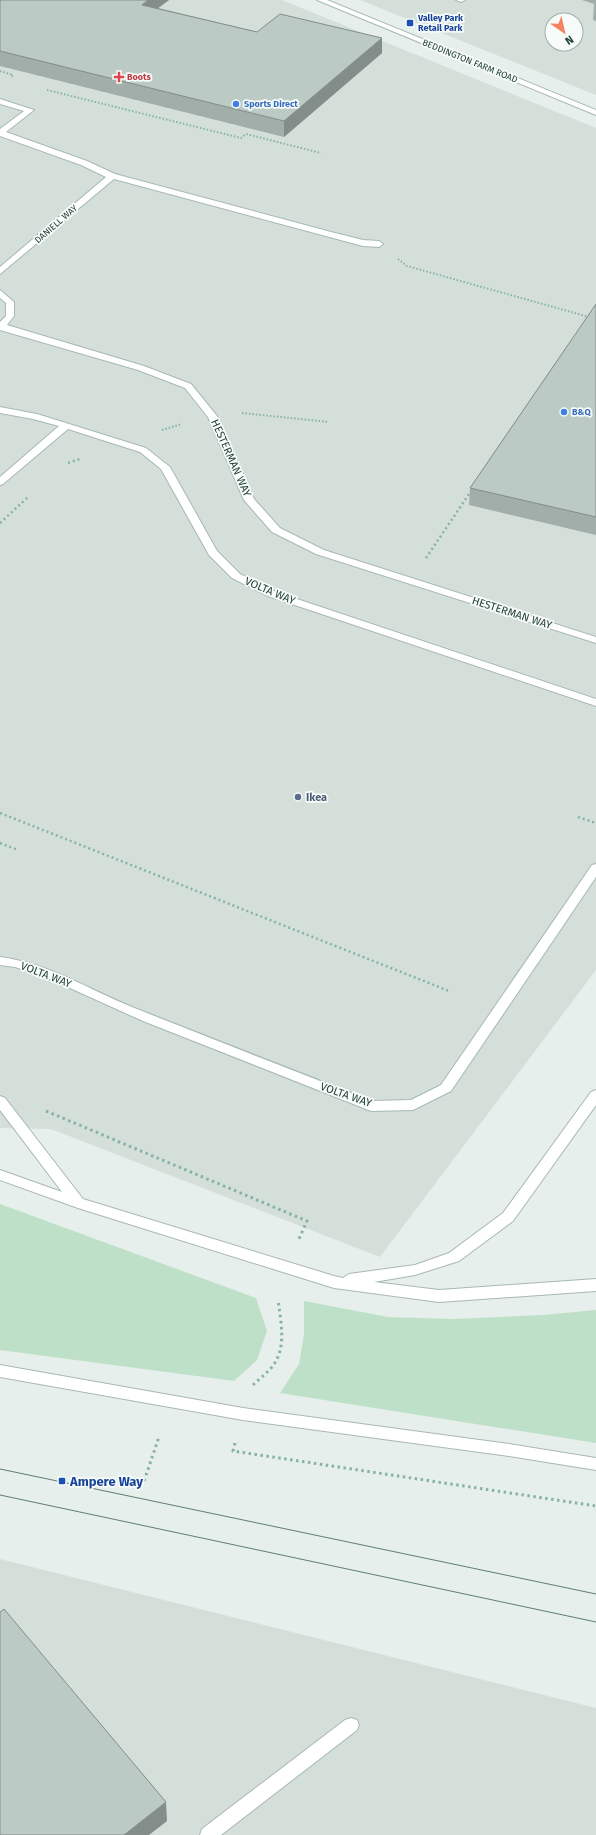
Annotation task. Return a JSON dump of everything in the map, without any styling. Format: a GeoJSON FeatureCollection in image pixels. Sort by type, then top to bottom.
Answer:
{"type":"FeatureCollection","features":[{"type":"Feature","properties":{"kind":"street","name":"BEDDINGTON FARM ROAD"},"geometry":{"type":"LineString","coordinates":[[321,0],[596,113]]}},
{"type":"Feature","properties":{"kind":"street"},"geometry":{"type":"LineString","coordinates":[[0,102],[30,110],[0,133]]}},
{"type":"Feature","properties":{"kind":"street"},"geometry":{"type":"LineString","coordinates":[[0,133],[84,163],[112,176],[363,243],[379,244]]}},
{"type":"Feature","properties":{"kind":"street","name":"DANIELL WAY"},"geometry":{"type":"LineString","coordinates":[[0,271],[112,176]]}},
{"type":"Feature","properties":{"kind":"street"},"geometry":{"type":"LineString","coordinates":[[0,293],[10,302],[10,316],[1,326]]}},
{"type":"Feature","properties":{"kind":"street","name":"HESTERMAN WAY"},"geometry":{"type":"LineString","coordinates":[[1,326],[141,368],[188,386],[212,416],[249,500],[276,530],[320,552],[412,580],[596,640]]}},
{"type":"Feature","properties":{"kind":"street","name":"VOLTA WAY"},"geometry":{"type":"LineString","coordinates":[[0,410],[34,416],[143,450],[165,467],[213,553],[236,576],[272,594],[596,703]]}},
{"type":"Feature","properties":{"kind":"street"},"geometry":{"type":"LineString","coordinates":[[0,482],[66,425]]}},
{"type":"Feature","properties":{"kind":"street","name":"VOLTA WAY"},"geometry":{"type":"LineString","coordinates":[[0,961],[12,962],[55,976],[115,1005],[371,1106],[413,1105],[446,1088],[596,868]]}},
{"type":"Feature","properties":{"kind":"street"},"geometry":{"type":"LineString","coordinates":[[334,1282],[415,1270],[454,1257],[508,1217],[596,1095]]}},
{"type":"Feature","properties":{"kind":"street"},"geometry":{"type":"LineString","coordinates":[[0,1102],[78,1203]]}},
{"type":"Feature","properties":{"kind":"street"},"geometry":{"type":"LineString","coordinates":[[0,1175],[78,1203],[334,1282],[439,1296],[596,1285]]}},
{"type":"Feature","properties":{"kind":"street"},"geometry":{"type":"LineString","coordinates":[[0,1371],[243,1414],[509,1450],[596,1464]]}},
{"type":"Feature","properties":{"kind":"street"},"geometry":{"type":"LineString","coordinates":[[208,1835],[351,1725]]}},
{"type":"Feature","properties":{"kind":"path"},"geometry":{"type":"LineString","coordinates":[[0,71],[14,75],[8,80]]}},
{"type":"Feature","properties":{"kind":"path"},"geometry":{"type":"LineString","coordinates":[[47,90],[241,138],[246,134],[321,153]]}},
{"type":"Feature","properties":{"kind":"path"},"geometry":{"type":"LineString","coordinates":[[379,244],[407,266],[589,317]]}},
{"type":"Feature","properties":{"kind":"path"},"geometry":{"type":"LineString","coordinates":[[585,323],[593,312]]}},
{"type":"Feature","properties":{"kind":"path"},"geometry":{"type":"LineString","coordinates":[[67,463],[80,459],[87,460]]}},
{"type":"Feature","properties":{"kind":"path"},"geometry":{"type":"LineString","coordinates":[[412,580],[474,488]]}},
{"type":"Feature","properties":{"kind":"path"},"geometry":{"type":"LineString","coordinates":[[0,813],[450,992]]}},
{"type":"Feature","properties":{"kind":"path"},"geometry":{"type":"LineString","coordinates":[[578,817],[596,823]]}},
{"type":"Feature","properties":{"kind":"path"},"geometry":{"type":"LineString","coordinates":[[0,844],[18,850]]}},
{"type":"Feature","properties":{"kind":"path"},"geometry":{"type":"LineString","coordinates":[[10,1116],[38,1108],[307,1221],[295,1248]]}},
{"type":"Feature","properties":{"kind":"path"},"geometry":{"type":"LineString","coordinates":[[252,1386],[273,1366],[280,1351],[283,1337],[278,1300]]}},
{"type":"Feature","properties":{"kind":"path"},"geometry":{"type":"LineString","coordinates":[[144,1481],[160,1437]]}},
{"type":"Feature","properties":{"kind":"path"},"geometry":{"type":"LineString","coordinates":[[233,1451],[596,1506]]}},
{"type":"Feature","properties":{"kind":"shaded area"},"geometry":{"type":"Polygon","coordinates":[[[0,0],[282,0],[596,128],[596,970],[380,1257],[51,1129],[0,1128],[0,0]]]}},
{"type":"Feature","properties":{"kind":"shaded area"},"geometry":{"type":"Polygon","coordinates":[[[360,0],[596,0],[596,95],[360,0]]]}},
{"type":"Feature","properties":{"kind":"shaded area"},"geometry":{"type":"Polygon","coordinates":[[[0,1559],[596,1708],[596,1835],[0,1835],[0,1559]]]}},
{"type":"Feature","properties":{"kind":"green space"},"geometry":{"type":"Polygon","coordinates":[[[0,1204],[256,1298],[267,1331],[257,1360],[234,1381],[0,1350],[0,1204]]]}},
{"type":"Feature","properties":{"kind":"green space"},"geometry":{"type":"Polygon","coordinates":[[[304,1301],[388,1317],[453,1319],[543,1315],[596,1310],[596,1443],[280,1393],[299,1364],[304,1334],[304,1301]]]}},
{"type":"Feature","properties":{"kind":"building"},"geometry":{"type":"Polygon","coordinates":[[[0,0],[148,0],[142,5],[257,32],[280,14],[382,38],[284,121],[0,51],[0,0]]]}},
{"type":"Feature","properties":{"kind":"building","name":"B&Q"},"geometry":{"type":"Polygon","coordinates":[[[596,304],[596,517],[470,488],[596,304]]]}},
{"type":"Feature","properties":{"kind":"building"},"geometry":{"type":"Polygon","coordinates":[[[4,1609],[166,1802],[124,1835],[0,1835],[0,1612],[4,1609]]]}},
{"type":"Feature","properties":{"kind":"tram line"},"geometry":{"type":"LineString","coordinates":[[0,1469],[596,1594]]}},
{"type":"Feature","properties":{"kind":"tram line"},"geometry":{"type":"LineString","coordinates":[[0,1495],[596,1622]]}},
{"type":"Feature","properties":{"kind":"place","name":"Valley Park Retail Park"},"geometry":{"type":"Point","coordinates":[410,23]}},
{"type":"Feature","properties":{"kind":"place","name":"Boots"},"geometry":{"type":"Point","coordinates":[119,77]}},
{"type":"Feature","properties":{"kind":"place","name":"Sports Direct"},"geometry":{"type":"Point","coordinates":[236,104]}},
{"type":"Feature","properties":{"kind":"place","name":"B&Q"},"geometry":{"type":"Point","coordinates":[564,412]}},
{"type":"Feature","properties":{"kind":"place","name":"Ikea"},"geometry":{"type":"Point","coordinates":[298,797]}},
{"type":"Feature","properties":{"kind":"place","name":"Ampere Way"},"geometry":{"type":"Point","coordinates":[62,1481]}}]}
